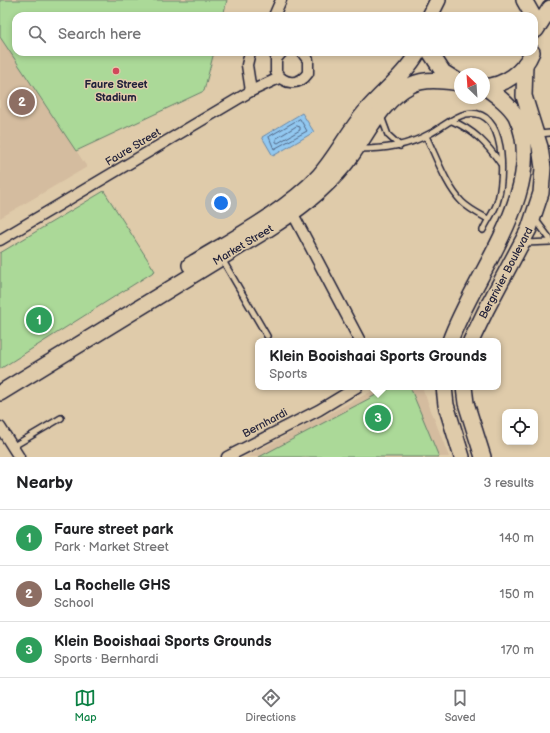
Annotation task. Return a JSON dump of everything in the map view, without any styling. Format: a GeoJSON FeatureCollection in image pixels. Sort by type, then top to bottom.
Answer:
{"type":"FeatureCollection","features":[{"type":"Feature","properties":{"kind":"main road"},"geometry":{"type":"LineString","coordinates":[[524,0],[528,12]]}},
{"type":"Feature","properties":{"kind":"main road"},"geometry":{"type":"LineString","coordinates":[[538,23],[550,8]]}},
{"type":"Feature","properties":{"kind":"main road","name":"Market Street"},"geometry":{"type":"LineString","coordinates":[[0,382],[248,229],[303,192],[331,161],[361,117],[410,65],[416,56]]}},
{"type":"Feature","properties":{"kind":"main road"},"geometry":{"type":"LineString","coordinates":[[433,56],[443,72],[454,79]]}},
{"type":"Feature","properties":{"kind":"main road"},"geometry":{"type":"LineString","coordinates":[[490,86],[512,77],[529,58]]}},
{"type":"Feature","properties":{"kind":"main road","name":"Bergrivier Boulevard"},"geometry":{"type":"LineString","coordinates":[[472,338],[534,218],[541,193],[543,134],[524,96],[529,58]]}},
{"type":"Feature","properties":{"kind":"main road","name":"Market Street"},"geometry":{"type":"LineString","coordinates":[[0,393],[293,214],[325,186],[356,149],[381,113],[396,96],[415,84],[428,81],[454,83]]}},
{"type":"Feature","properties":{"kind":"main road","name":"Bergrivier Boulevard"},"geometry":{"type":"LineString","coordinates":[[451,338],[462,312],[518,210],[527,179],[527,150],[519,122],[508,106],[490,91]]}},
{"type":"Feature","properties":{"kind":"main road"},"geometry":{"type":"LineString","coordinates":[[445,390],[452,428],[462,457]]}},
{"type":"Feature","properties":{"kind":"main road"},"geometry":{"type":"LineString","coordinates":[[464,390],[466,403],[483,457]]}},
{"type":"Feature","properties":{"kind":"street"},"geometry":{"type":"LineString","coordinates":[[276,12],[281,0]]}},
{"type":"Feature","properties":{"kind":"street"},"geometry":{"type":"LineString","coordinates":[[249,56],[247,65],[251,91]]}},
{"type":"Feature","properties":{"kind":"street"},"geometry":{"type":"LineString","coordinates":[[279,56],[276,59],[275,65],[279,78],[285,82],[292,83],[304,78],[309,66],[308,60],[305,56]]}},
{"type":"Feature","properties":{"kind":"street","name":"Faure Street"},"geometry":{"type":"LineString","coordinates":[[0,240],[251,91],[279,78]]}},
{"type":"Feature","properties":{"kind":"street"},"geometry":{"type":"LineString","coordinates":[[293,214],[358,338]]}},
{"type":"Feature","properties":{"kind":"street","name":"Bernhardi"},"geometry":{"type":"LineString","coordinates":[[227,457],[318,410],[352,390]]}},
{"type":"Feature","properties":{"kind":"street"},"geometry":{"type":"LineString","coordinates":[[0,427],[19,457]]}},
{"type":"Feature","properties":{"kind":"lane"},"geometry":{"type":"LineString","coordinates":[[381,113],[388,135],[400,146]]}},
{"type":"Feature","properties":{"kind":"lane"},"geometry":{"type":"LineString","coordinates":[[356,149],[400,146],[426,136],[465,114],[476,113],[484,116],[497,135],[501,150],[502,176],[496,204],[483,230]]}},
{"type":"Feature","properties":{"kind":"lane"},"geometry":{"type":"LineString","coordinates":[[452,121],[465,127],[479,137],[501,166]]}},
{"type":"Feature","properties":{"kind":"lane"},"geometry":{"type":"LineString","coordinates":[[426,136],[454,192],[461,202],[488,219]]}},
{"type":"Feature","properties":{"kind":"lane"},"geometry":{"type":"LineString","coordinates":[[534,218],[550,239]]}},
{"type":"Feature","properties":{"kind":"lane"},"geometry":{"type":"LineString","coordinates":[[522,243],[550,242]]}},
{"type":"Feature","properties":{"kind":"lane"},"geometry":{"type":"LineString","coordinates":[[221,258],[267,336]]}},
{"type":"Feature","properties":{"kind":"lane"},"geometry":{"type":"LineString","coordinates":[[12,447],[61,418]]}},
{"type":"Feature","properties":{"kind":"shaded area"},"geometry":{"type":"Polygon","coordinates":[[[0,36],[87,167],[0,218],[0,36]]]}},
{"type":"Feature","properties":{"kind":"shaded area"},"geometry":{"type":"Polygon","coordinates":[[[374,390],[423,390],[449,457],[245,457],[374,390]]]}},
{"type":"Feature","properties":{"kind":"green space","name":"Faure Street Stadium"},"geometry":{"type":"Polygon","coordinates":[[[0,0],[227,0],[224,12],[12,12],[12,55],[0,37],[0,0]]]}},
{"type":"Feature","properties":{"kind":"green space","name":"Faure Street Stadium"},"geometry":{"type":"Polygon","coordinates":[[[13,56],[213,56],[204,91],[76,151],[13,56]]]}},
{"type":"Feature","properties":{"kind":"green space"},"geometry":{"type":"Polygon","coordinates":[[[104,191],[155,271],[0,369],[0,253],[104,191]]]}},
{"type":"Feature","properties":{"kind":"green space"},"geometry":{"type":"Polygon","coordinates":[[[385,390],[411,390],[439,457],[259,457],[385,390]]]}},
{"type":"Feature","properties":{"kind":"water"},"geometry":{"type":"Polygon","coordinates":[[[302,113],[314,132],[273,156],[262,137],[302,113]]]}},
{"type":"Feature","properties":{"kind":"place","name":"Faure Street Stadium"},"geometry":{"type":"Point","coordinates":[116,71]}},
{"type":"Feature","properties":{"kind":"place","name":"La Rochelle GHS"},"geometry":{"type":"Point","coordinates":[22,102]}},
{"type":"Feature","properties":{"kind":"place","name":"Faure street park"},"geometry":{"type":"Point","coordinates":[39,320]}},
{"type":"Feature","properties":{"kind":"place","name":"Klein Booishaai Sports Grounds"},"geometry":{"type":"Point","coordinates":[378,418]}}]}
